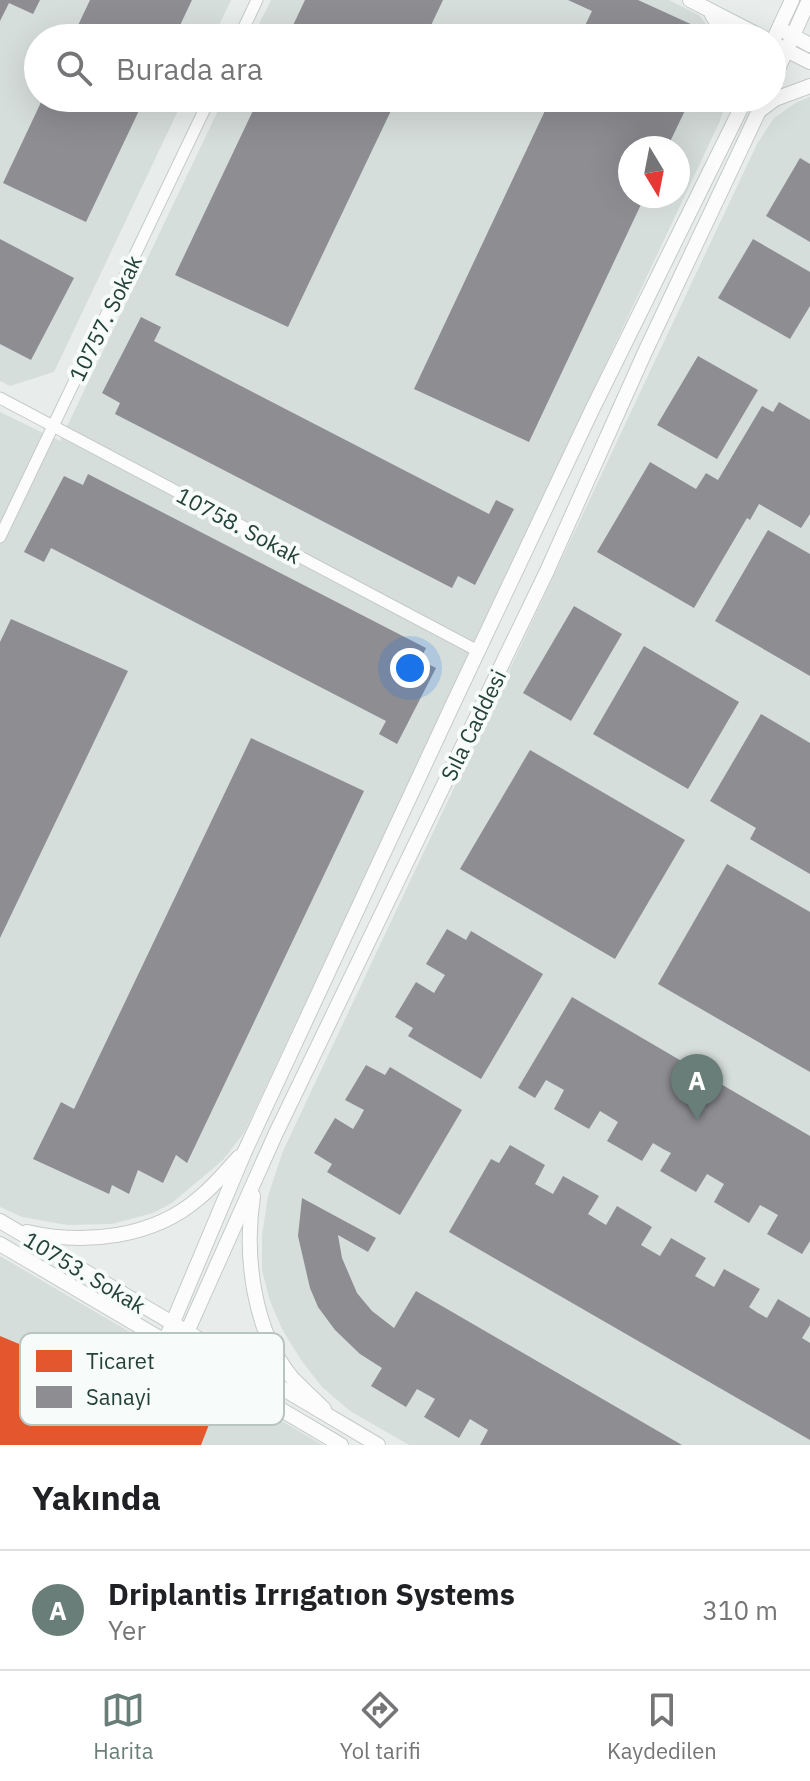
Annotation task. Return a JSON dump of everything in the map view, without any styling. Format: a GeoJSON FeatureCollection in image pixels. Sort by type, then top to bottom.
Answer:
{"type":"FeatureCollection","features":[{"type":"Feature","properties":{"kind":"street"},"geometry":{"type":"LineString","coordinates":[[246,24],[257,0]]}},
{"type":"Feature","properties":{"kind":"street"},"geometry":{"type":"LineString","coordinates":[[690,0],[736,24]]}},
{"type":"Feature","properties":{"kind":"street"},"geometry":{"type":"LineString","coordinates":[[781,24],[792,0]]}},
{"type":"Feature","properties":{"kind":"street"},"geometry":{"type":"LineString","coordinates":[[809,0],[787,50],[810,62]]}},
{"type":"Feature","properties":{"kind":"street"},"geometry":{"type":"LineString","coordinates":[[706,9],[717,24]]}},
{"type":"Feature","properties":{"kind":"street"},"geometry":{"type":"LineString","coordinates":[[786,32],[810,45]]}},
{"type":"Feature","properties":{"kind":"street"},"geometry":{"type":"LineString","coordinates":[[786,95],[810,86]]}},
{"type":"Feature","properties":{"kind":"street","name":"10757. Sokak"},"geometry":{"type":"LineString","coordinates":[[0,537],[203,112]]}},
{"type":"Feature","properties":{"kind":"street","name":"Sıla Caddesi"},"geometry":{"type":"LineString","coordinates":[[168,1333],[245,1151],[478,651],[738,112]]}},
{"type":"Feature","properties":{"kind":"street","name":"Sıla Caddesi"},"geometry":{"type":"LineString","coordinates":[[186,1333],[256,1179],[547,571],[645,352],[759,112]]}},
{"type":"Feature","properties":{"kind":"street","name":"10758. Sokak"},"geometry":{"type":"LineString","coordinates":[[0,398],[478,651]]}},
{"type":"Feature","properties":{"kind":"street"},"geometry":{"type":"LineString","coordinates":[[15,1229],[52,1238],[96,1238],[158,1225],[199,1199],[245,1151]]}},
{"type":"Feature","properties":{"kind":"street"},"geometry":{"type":"LineString","coordinates":[[256,1179],[249,1252],[252,1284],[268,1333]]}},
{"type":"Feature","properties":{"kind":"street","name":"10753. Sokak"},"geometry":{"type":"LineString","coordinates":[[0,1221],[184,1333]]}},
{"type":"Feature","properties":{"kind":"street","name":"10753. Sokak"},"geometry":{"type":"LineString","coordinates":[[0,1244],[151,1333]]}},
{"type":"Feature","properties":{"kind":"street"},"geometry":{"type":"LineString","coordinates":[[284,1365],[291,1377],[336,1421]]}},
{"type":"Feature","properties":{"kind":"street","name":"10753. Sokak"},"geometry":{"type":"LineString","coordinates":[[284,1391],[378,1445]]}},
{"type":"Feature","properties":{"kind":"street","name":"10753. Sokak"},"geometry":{"type":"LineString","coordinates":[[284,1412],[341,1445]]}},
{"type":"Feature","properties":{"kind":"shaded area"},"geometry":{"type":"Polygon","coordinates":[[[0,0],[231,0],[220,24],[24,24],[24,112],[177,112],[54,372],[10,386],[0,381],[0,0]]]}},
{"type":"Feature","properties":{"kind":"shaded area"},"geometry":{"type":"Polygon","coordinates":[[[271,0],[669,0],[699,15],[706,24],[259,24],[271,0]]]}},
{"type":"Feature","properties":{"kind":"shaded area"},"geometry":{"type":"Polygon","coordinates":[[[810,97],[810,1445],[409,1445],[350,1411],[322,1387],[282,1329],[262,1270],[262,1235],[268,1196],[283,1151],[757,144],[774,118],[810,97]]]}},
{"type":"Feature","properties":{"kind":"shaded area"},"geometry":{"type":"Polygon","coordinates":[[[217,112],[723,112],[690,185],[690,136],[618,136],[618,208],[679,208],[244,1133],[223,1160],[172,1203],[153,1213],[112,1224],[67,1225],[22,1217],[0,1207],[0,412],[60,441],[217,112]]]}},
{"type":"Feature","properties":{"kind":"shaded area"},"geometry":{"type":"Polygon","coordinates":[[[0,1256],[132,1333],[20,1333],[20,1425],[284,1425],[284,1422],[323,1445],[0,1445],[0,1256]]]}},
{"type":"Feature","properties":{"kind":"building: Ticaret"},"geometry":{"type":"Polygon","coordinates":[[[0,1336],[20,1344],[20,1425],[209,1425],[201,1445],[0,1445],[0,1336]]]}},
{"type":"Feature","properties":{"kind":"building: Sanayi"},"geometry":{"type":"Polygon","coordinates":[[[0,0],[40,0],[33,14],[9,3],[0,21],[0,0]]]}},
{"type":"Feature","properties":{"kind":"building: Sanayi"},"geometry":{"type":"Polygon","coordinates":[[[90,0],[192,0],[181,24],[79,24],[90,0]]]}},
{"type":"Feature","properties":{"kind":"building: Sanayi"},"geometry":{"type":"Polygon","coordinates":[[[305,0],[443,0],[432,24],[294,24],[305,0]]]}},
{"type":"Feature","properties":{"kind":"building: Sanayi"},"geometry":{"type":"Polygon","coordinates":[[[568,0],[638,0],[691,24],[586,24],[592,11],[568,0]]]}},
{"type":"Feature","properties":{"kind":"building: Sanayi"},"geometry":{"type":"Polygon","coordinates":[[[36,112],[138,112],[86,222],[3,183],[36,112]]]}},
{"type":"Feature","properties":{"kind":"building: Sanayi"},"geometry":{"type":"Polygon","coordinates":[[[252,112],[390,112],[288,327],[175,275],[252,112]]]}},
{"type":"Feature","properties":{"kind":"building: Sanayi"},"geometry":{"type":"Polygon","coordinates":[[[544,112],[684,112],[673,136],[618,136],[618,208],[639,208],[529,442],[414,389],[544,112]]]}},
{"type":"Feature","properties":{"kind":"building: Sanayi"},"geometry":{"type":"Polygon","coordinates":[[[800,158],[810,164],[810,242],[766,216],[800,158]]]}},
{"type":"Feature","properties":{"kind":"building: Sanayi"},"geometry":{"type":"Polygon","coordinates":[[[0,239],[74,278],[31,360],[0,344],[0,239]]]}},
{"type":"Feature","properties":{"kind":"building: Sanayi"},"geometry":{"type":"Polygon","coordinates":[[[753,239],[810,272],[810,306],[790,339],[718,298],[753,239]]]}},
{"type":"Feature","properties":{"kind":"building: Sanayi"},"geometry":{"type":"Polygon","coordinates":[[[141,317],[161,327],[154,341],[489,514],[496,500],[514,509],[475,585],[458,576],[452,588],[115,414],[120,403],[102,393],[141,317]]]}},
{"type":"Feature","properties":{"kind":"building: Sanayi"},"geometry":{"type":"Polygon","coordinates":[[[698,356],[758,390],[717,459],[657,425],[698,356]]]}},
{"type":"Feature","properties":{"kind":"building: Sanayi"},"geometry":{"type":"Polygon","coordinates":[[[779,402],[810,420],[810,514],[801,528],[759,504],[750,520],[747,518],[694,608],[597,552],[650,462],[696,489],[706,473],[718,480],[762,406],[773,412],[779,402]]]}},
{"type":"Feature","properties":{"kind":"building: Sanayi"},"geometry":{"type":"Polygon","coordinates":[[[88,474],[426,648],[420,660],[436,668],[397,744],[379,734],[386,721],[51,548],[44,562],[24,552],[64,476],[83,485],[88,474]]]}},
{"type":"Feature","properties":{"kind":"building: Sanayi"},"geometry":{"type":"Polygon","coordinates":[[[768,530],[810,554],[810,676],[715,621],[768,530]]]}},
{"type":"Feature","properties":{"kind":"building: Sanayi"},"geometry":{"type":"Polygon","coordinates":[[[574,606],[622,634],[571,721],[523,693],[574,606]]]}},
{"type":"Feature","properties":{"kind":"building: Sanayi"},"geometry":{"type":"Polygon","coordinates":[[[11,619],[128,671],[0,938],[0,642],[11,619]]]}},
{"type":"Feature","properties":{"kind":"building: Sanayi"},"geometry":{"type":"Polygon","coordinates":[[[644,646],[739,702],[688,789],[593,734],[644,646]]]}},
{"type":"Feature","properties":{"kind":"building: Sanayi"},"geometry":{"type":"Polygon","coordinates":[[[761,714],[810,743],[810,874],[750,839],[756,828],[710,801],[761,714]]]}},
{"type":"Feature","properties":{"kind":"building: Sanayi"},"geometry":{"type":"Polygon","coordinates":[[[251,738],[364,791],[187,1163],[176,1155],[163,1183],[138,1170],[129,1194],[112,1185],[109,1194],[33,1159],[61,1102],[74,1109],[251,738]]]}},
{"type":"Feature","properties":{"kind":"building: Sanayi"},"geometry":{"type":"Polygon","coordinates":[[[530,750],[685,840],[615,959],[460,869],[530,750]]]}},
{"type":"Feature","properties":{"kind":"building: Sanayi"},"geometry":{"type":"Polygon","coordinates":[[[727,864],[810,912],[810,1072],[658,984],[727,864]]]}},
{"type":"Feature","properties":{"kind":"building: Sanayi"},"geometry":{"type":"Polygon","coordinates":[[[447,929],[466,940],[471,931],[543,974],[481,1079],[408,1036],[413,1028],[395,1017],[416,982],[434,993],[445,975],[426,964],[447,929]]]}},
{"type":"Feature","properties":{"kind":"building: Sanayi"},"geometry":{"type":"Polygon","coordinates":[[[572,997],[810,1136],[810,1241],[802,1254],[767,1234],[778,1215],[760,1205],[749,1223],[714,1202],[724,1184],[707,1174],[696,1192],[660,1171],[671,1153],[653,1143],[642,1161],[607,1141],[618,1122],[600,1111],[589,1129],[554,1109],[564,1090],[546,1080],[535,1098],[518,1088],[572,997]]]}},
{"type":"Feature","properties":{"kind":"building: Sanayi"},"geometry":{"type":"Polygon","coordinates":[[[366,1065],[385,1075],[390,1067],[462,1110],[400,1215],[327,1172],[332,1164],[314,1153],[335,1118],[353,1129],[359,1119],[364,1110],[345,1100],[366,1065]]]}},
{"type":"Feature","properties":{"kind":"building: Sanayi"},"geometry":{"type":"Polygon","coordinates":[[[510,1145],[545,1165],[535,1184],[553,1194],[563,1176],[599,1196],[588,1214],[606,1225],[617,1206],[652,1227],[641,1245],[660,1256],[671,1238],[706,1258],[695,1276],[714,1287],[724,1269],[760,1289],[749,1307],[758,1313],[767,1318],[778,1299],[810,1318],[810,1325],[802,1338],[810,1343],[810,1440],[449,1232],[491,1159],[499,1163],[510,1145]]]}},
{"type":"Feature","properties":{"kind":"building: Sanayi"},"geometry":{"type":"Polygon","coordinates":[[[302,1198],[376,1238],[368,1252],[338,1235],[342,1258],[357,1293],[372,1311],[394,1328],[416,1291],[682,1445],[480,1445],[488,1430],[470,1419],[459,1438],[424,1417],[435,1399],[417,1389],[406,1407],[371,1386],[382,1368],[360,1354],[335,1330],[318,1307],[310,1288],[298,1236],[302,1198]]]}},
{"type":"Feature","properties":{"kind":"place","name":"Driplantis Irrıgatıon Systems"},"geometry":{"type":"Point","coordinates":[697,1120]}}]}
